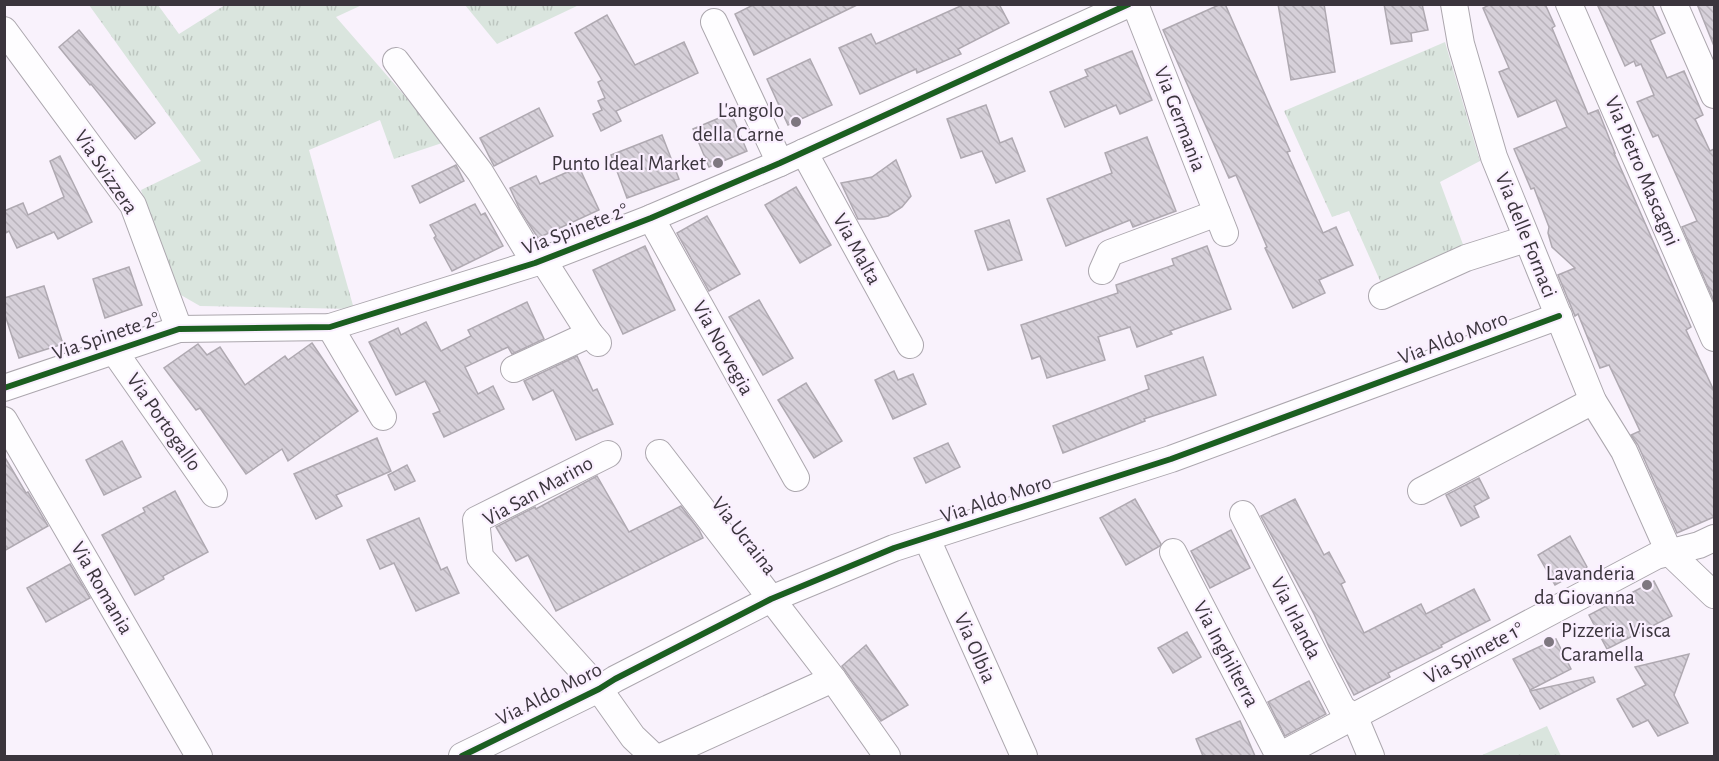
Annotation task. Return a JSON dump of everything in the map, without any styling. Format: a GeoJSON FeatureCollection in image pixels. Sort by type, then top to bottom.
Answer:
{"type":"FeatureCollection","features":[{"type":"Feature","properties":{"kind":"street","name":"Via Spinete 2°"},"geometry":{"type":"LineString","coordinates":[[4,388],[179,329],[330,327],[539,262],[651,218],[780,163],[1129,4]]}},
{"type":"Feature","properties":{"kind":"street","name":"Via Germania"},"geometry":{"type":"LineString","coordinates":[[1102,271],[1110,253],[1221,223],[1135,4]]}},
{"type":"Feature","properties":{"kind":"street","name":"Via delle Fornaci"},"geometry":{"type":"LineString","coordinates":[[1454,4],[1461,44],[1494,157],[1593,401],[1624,451],[1670,552]]}},
{"type":"Feature","properties":{"kind":"street","name":"Via Pietro Mascagni"},"geometry":{"type":"LineString","coordinates":[[1569,4],[1714,338]]}},
{"type":"Feature","properties":{"kind":"street"},"geometry":{"type":"LineString","coordinates":[[1674,4],[1714,95]]}},
{"type":"Feature","properties":{"kind":"street"},"geometry":{"type":"LineString","coordinates":[[714,22],[780,163]]}},
{"type":"Feature","properties":{"kind":"street","name":"Via Svizzera"},"geometry":{"type":"LineString","coordinates":[[4,30],[133,205],[179,329]]}},
{"type":"Feature","properties":{"kind":"street"},"geometry":{"type":"LineString","coordinates":[[396,61],[480,172],[539,262],[594,339],[514,369]]}},
{"type":"Feature","properties":{"kind":"street","name":"Via Malta"},"geometry":{"type":"LineString","coordinates":[[804,152],[910,345]]}},
{"type":"Feature","properties":{"kind":"street","name":"Via Norvegia"},"geometry":{"type":"LineString","coordinates":[[651,218],[796,478]]}},
{"type":"Feature","properties":{"kind":"street"},"geometry":{"type":"LineString","coordinates":[[1382,296],[1466,258],[1526,238]]}},
{"type":"Feature","properties":{"kind":"street","name":"Via Aldo Moro"},"geometry":{"type":"LineString","coordinates":[[462,756],[599,689],[771,599],[894,548],[1171,459],[1559,316]]}},
{"type":"Feature","properties":{"kind":"street"},"geometry":{"type":"LineString","coordinates":[[330,327],[383,417]]}},
{"type":"Feature","properties":{"kind":"street","name":"Via Portogallo"},"geometry":{"type":"LineString","coordinates":[[114,351],[214,494]]}},
{"type":"Feature","properties":{"kind":"street"},"geometry":{"type":"LineString","coordinates":[[1421,491],[1593,401]]}},
{"type":"Feature","properties":{"kind":"street","name":"Via Romania"},"geometry":{"type":"LineString","coordinates":[[4,420],[199,756]]}},
{"type":"Feature","properties":{"kind":"street","name":"Via Ucraina"},"geometry":{"type":"LineString","coordinates":[[659,453],[833,679],[887,756]]}},
{"type":"Feature","properties":{"kind":"street","name":"Via San Marino"},"geometry":{"type":"LineString","coordinates":[[608,454],[476,520],[480,557],[599,689],[633,737],[653,756]]}},
{"type":"Feature","properties":{"kind":"street","name":"Via Irlanda"},"geometry":{"type":"LineString","coordinates":[[1243,514],[1342,708],[1355,717],[1371,756]]}},
{"type":"Feature","properties":{"kind":"street","name":"Via Spinete 1°"},"geometry":{"type":"LineString","coordinates":[[1279,756],[1656,556],[1700,545],[1714,538]]}},
{"type":"Feature","properties":{"kind":"street","name":"Via Olbia"},"geometry":{"type":"LineString","coordinates":[[927,539],[1024,756]]}},
{"type":"Feature","properties":{"kind":"street","name":"Via Inghilterra"},"geometry":{"type":"LineString","coordinates":[[1173,552],[1279,756]]}},
{"type":"Feature","properties":{"kind":"street"},"geometry":{"type":"LineString","coordinates":[[1670,552],[1714,595]]}},
{"type":"Feature","properties":{"kind":"street"},"geometry":{"type":"LineString","coordinates":[[663,756],[833,679]]}},
{"type":"Feature","properties":{"kind":"green space"},"geometry":{"type":"Polygon","coordinates":[[[89,5],[158,5],[179,34],[225,5],[362,5],[336,17],[445,142],[394,159],[380,120],[309,150],[354,309],[200,306],[174,291],[141,190],[201,161],[89,5]]]}},
{"type":"Feature","properties":{"kind":"green space"},"geometry":{"type":"Polygon","coordinates":[[[465,5],[579,5],[497,44],[465,5]]]}},
{"type":"Feature","properties":{"kind":"green space"},"geometry":{"type":"Polygon","coordinates":[[[1445,42],[1480,161],[1440,182],[1465,250],[1381,283],[1349,211],[1332,217],[1284,111],[1445,42]]]}},
{"type":"Feature","properties":{"kind":"green space"},"geometry":{"type":"Polygon","coordinates":[[[1547,726],[1561,756],[1480,756],[1547,726]]]}},
{"type":"Feature","properties":{"kind":"building"},"geometry":{"type":"Polygon","coordinates":[[[755,4],[859,4],[754,55],[735,14],[755,4]]]}},
{"type":"Feature","properties":{"kind":"building"},"geometry":{"type":"Polygon","coordinates":[[[965,4],[999,4],[1009,23],[958,49],[961,54],[917,73],[916,69],[860,94],[839,48],[871,34],[876,44],[965,4]]]}},
{"type":"Feature","properties":{"kind":"building"},"geometry":{"type":"Polygon","coordinates":[[[1225,4],[1290,151],[1287,152],[1323,233],[1336,227],[1353,265],[1319,280],[1325,293],[1293,308],[1265,248],[1267,247],[1236,175],[1229,178],[1163,30],[1225,4]]]}},
{"type":"Feature","properties":{"kind":"building"},"geometry":{"type":"Polygon","coordinates":[[[1278,4],[1324,4],[1335,72],[1291,80],[1278,4]]]}},
{"type":"Feature","properties":{"kind":"building"},"geometry":{"type":"Polygon","coordinates":[[[1384,4],[1422,4],[1428,30],[1411,33],[1412,41],[1391,44],[1384,4]]]}},
{"type":"Feature","properties":{"kind":"building"},"geometry":{"type":"Polygon","coordinates":[[[1491,4],[1545,4],[1555,26],[1552,28],[1588,114],[1598,110],[1614,153],[1691,327],[1686,330],[1714,391],[1714,517],[1677,533],[1638,445],[1631,435],[1640,431],[1609,365],[1600,368],[1578,314],[1575,316],[1558,275],[1575,268],[1552,247],[1548,233],[1549,227],[1534,188],[1531,189],[1514,149],[1567,127],[1556,100],[1518,117],[1499,72],[1509,68],[1483,8],[1491,4]]]}},
{"type":"Feature","properties":{"kind":"building"},"geometry":{"type":"Polygon","coordinates":[[[1597,4],[1652,4],[1665,33],[1650,40],[1667,78],[1684,71],[1703,115],[1695,119],[1710,151],[1714,149],[1714,301],[1682,227],[1697,221],[1658,135],[1653,137],[1637,102],[1654,95],[1641,64],[1636,66],[1634,61],[1625,66],[1597,4]]]}},
{"type":"Feature","properties":{"kind":"building"},"geometry":{"type":"Polygon","coordinates":[[[1697,4],[1714,4],[1714,46],[1697,4]]]}},
{"type":"Feature","properties":{"kind":"building"},"geometry":{"type":"Polygon","coordinates":[[[607,15],[635,65],[684,42],[698,73],[616,111],[621,121],[601,131],[593,114],[602,110],[598,101],[605,98],[598,82],[602,80],[575,33],[607,15]]]}},
{"type":"Feature","properties":{"kind":"building"},"geometry":{"type":"Polygon","coordinates":[[[79,30],[155,123],[135,139],[59,47],[79,30]]]}},
{"type":"Feature","properties":{"kind":"building"},"geometry":{"type":"Polygon","coordinates":[[[1132,51],[1152,100],[1120,114],[1116,105],[1065,127],[1050,92],[1088,76],[1085,70],[1132,51]]]}},
{"type":"Feature","properties":{"kind":"building"},"geometry":{"type":"Polygon","coordinates":[[[810,59],[832,105],[788,125],[767,79],[810,59]]]}},
{"type":"Feature","properties":{"kind":"building"},"geometry":{"type":"Polygon","coordinates":[[[986,105],[1000,143],[1012,138],[1025,171],[996,183],[982,151],[961,158],[947,119],[986,105]]]}},
{"type":"Feature","properties":{"kind":"building"},"geometry":{"type":"Polygon","coordinates":[[[539,108],[553,136],[494,166],[480,138],[539,108]]]}},
{"type":"Feature","properties":{"kind":"building"},"geometry":{"type":"Polygon","coordinates":[[[731,113],[747,151],[709,167],[693,129],[731,113]]]}},
{"type":"Feature","properties":{"kind":"building"},"geometry":{"type":"Polygon","coordinates":[[[662,135],[679,179],[627,198],[611,155],[662,135]]]}},
{"type":"Feature","properties":{"kind":"building"},"geometry":{"type":"Polygon","coordinates":[[[1147,137],[1176,211],[1133,227],[1130,220],[1066,246],[1047,199],[1112,173],[1105,153],[1147,137]]]}},
{"type":"Feature","properties":{"kind":"building"},"geometry":{"type":"Polygon","coordinates":[[[60,156],[92,222],[58,239],[54,232],[17,248],[9,231],[4,234],[4,211],[23,203],[28,215],[64,197],[50,161],[60,156]]]}},
{"type":"Feature","properties":{"kind":"building"},"geometry":{"type":"Polygon","coordinates":[[[896,160],[911,196],[902,207],[888,216],[858,219],[841,183],[872,177],[896,160]]]}},
{"type":"Feature","properties":{"kind":"building"},"geometry":{"type":"Polygon","coordinates":[[[456,165],[464,181],[420,203],[412,186],[456,165]]]}},
{"type":"Feature","properties":{"kind":"building"},"geometry":{"type":"Polygon","coordinates":[[[579,167],[599,210],[538,238],[520,210],[510,188],[536,176],[540,184],[579,167]]]}},
{"type":"Feature","properties":{"kind":"building"},"geometry":{"type":"Polygon","coordinates":[[[796,187],[831,245],[800,263],[765,205],[796,187]]]}},
{"type":"Feature","properties":{"kind":"building"},"geometry":{"type":"Polygon","coordinates":[[[475,204],[481,215],[485,213],[503,246],[452,271],[434,238],[436,236],[430,225],[475,204]]]}},
{"type":"Feature","properties":{"kind":"building"},"geometry":{"type":"Polygon","coordinates":[[[707,216],[740,274],[709,291],[677,233],[707,216]]]}},
{"type":"Feature","properties":{"kind":"building"},"geometry":{"type":"Polygon","coordinates":[[[1009,220],[1022,260],[988,270],[975,231],[1009,220]]]}},
{"type":"Feature","properties":{"kind":"building"},"geometry":{"type":"Polygon","coordinates":[[[645,246],[675,310],[623,334],[593,270],[645,246]]]}},
{"type":"Feature","properties":{"kind":"building"},"geometry":{"type":"Polygon","coordinates":[[[1207,246],[1231,309],[1170,331],[1172,334],[1137,347],[1130,327],[1098,337],[1105,360],[1047,378],[1040,356],[1032,359],[1021,325],[1118,293],[1116,285],[1174,265],[1172,259],[1207,246]]]}},
{"type":"Feature","properties":{"kind":"building"},"geometry":{"type":"Polygon","coordinates":[[[129,267],[142,305],[105,318],[93,279],[129,267]]]}},
{"type":"Feature","properties":{"kind":"building"},"geometry":{"type":"Polygon","coordinates":[[[44,286],[63,344],[19,358],[4,312],[4,298],[44,286]]]}},
{"type":"Feature","properties":{"kind":"building"},"geometry":{"type":"Polygon","coordinates":[[[759,300],[793,358],[763,375],[729,317],[759,300]]]}},
{"type":"Feature","properties":{"kind":"building"},"geometry":{"type":"Polygon","coordinates":[[[527,302],[544,339],[512,354],[508,347],[465,367],[478,394],[493,386],[504,409],[444,437],[433,414],[440,411],[425,381],[396,395],[369,342],[398,328],[401,335],[426,322],[441,351],[471,336],[468,330],[527,302]]]}},
{"type":"Feature","properties":{"kind":"building"},"geometry":{"type":"Polygon","coordinates":[[[312,343],[358,411],[288,461],[282,449],[246,474],[200,408],[196,410],[164,368],[198,344],[207,355],[220,347],[245,385],[285,356],[288,360],[312,343]]]}},
{"type":"Feature","properties":{"kind":"building"},"geometry":{"type":"Polygon","coordinates":[[[577,356],[593,391],[597,389],[613,424],[576,440],[553,390],[533,400],[524,381],[577,356]]]}},
{"type":"Feature","properties":{"kind":"building"},"geometry":{"type":"Polygon","coordinates":[[[1203,357],[1216,395],[1144,419],[1145,421],[1063,453],[1053,426],[1149,389],[1145,376],[1203,357]]]}},
{"type":"Feature","properties":{"kind":"building"},"geometry":{"type":"Polygon","coordinates":[[[894,371],[898,380],[913,374],[926,404],[893,419],[875,380],[894,371]]]}},
{"type":"Feature","properties":{"kind":"building"},"geometry":{"type":"Polygon","coordinates":[[[806,383],[842,441],[814,458],[778,400],[806,383]]]}},
{"type":"Feature","properties":{"kind":"building"},"geometry":{"type":"Polygon","coordinates":[[[377,438],[391,471],[336,495],[342,506],[316,519],[294,474],[377,438]]]}},
{"type":"Feature","properties":{"kind":"building"},"geometry":{"type":"Polygon","coordinates":[[[122,441],[141,477],[104,495],[86,460],[122,441]]]}},
{"type":"Feature","properties":{"kind":"building"},"geometry":{"type":"Polygon","coordinates":[[[948,443],[960,467],[926,483],[914,458],[948,443]]]}},
{"type":"Feature","properties":{"kind":"building"},"geometry":{"type":"Polygon","coordinates":[[[4,456],[48,526],[4,551],[4,456]]]}},
{"type":"Feature","properties":{"kind":"building"},"geometry":{"type":"Polygon","coordinates":[[[407,465],[415,481],[395,490],[388,475],[407,465]]]}},
{"type":"Feature","properties":{"kind":"building"},"geometry":{"type":"Polygon","coordinates":[[[597,476],[629,532],[681,506],[703,538],[556,611],[528,555],[516,561],[496,527],[535,507],[536,509],[597,476]]]}},
{"type":"Feature","properties":{"kind":"building"},"geometry":{"type":"Polygon","coordinates":[[[1479,478],[1489,498],[1474,506],[1479,517],[1461,526],[1446,495],[1479,478]]]}},
{"type":"Feature","properties":{"kind":"building"},"geometry":{"type":"Polygon","coordinates":[[[175,491],[208,552],[163,576],[164,579],[135,595],[102,535],[145,512],[143,508],[175,491]]]}},
{"type":"Feature","properties":{"kind":"building"},"geometry":{"type":"Polygon","coordinates":[[[1135,499],[1161,544],[1126,565],[1100,518],[1135,499]]]}},
{"type":"Feature","properties":{"kind":"building"},"geometry":{"type":"Polygon","coordinates":[[[1295,499],[1324,555],[1329,552],[1345,582],[1341,584],[1364,633],[1421,604],[1426,614],[1474,589],[1490,620],[1441,645],[1442,647],[1388,673],[1390,677],[1354,695],[1314,614],[1261,516],[1295,499]]]}},
{"type":"Feature","properties":{"kind":"building"},"geometry":{"type":"Polygon","coordinates":[[[419,518],[441,570],[447,567],[459,593],[416,611],[394,563],[380,569],[367,540],[419,518]]]}},
{"type":"Feature","properties":{"kind":"building"},"geometry":{"type":"Polygon","coordinates":[[[1231,530],[1250,568],[1210,588],[1191,551],[1231,530]]]}},
{"type":"Feature","properties":{"kind":"building"},"geometry":{"type":"Polygon","coordinates":[[[1570,536],[1587,567],[1555,585],[1538,555],[1570,536]]]}},
{"type":"Feature","properties":{"kind":"building"},"geometry":{"type":"Polygon","coordinates":[[[70,564],[90,598],[46,622],[27,588],[70,564]]]}},
{"type":"Feature","properties":{"kind":"building"},"geometry":{"type":"Polygon","coordinates":[[[1654,581],[1672,616],[1607,649],[1589,615],[1654,581]]]}},
{"type":"Feature","properties":{"kind":"building"},"geometry":{"type":"Polygon","coordinates":[[[1187,632],[1201,657],[1173,673],[1158,648],[1187,632]]]}},
{"type":"Feature","properties":{"kind":"building"},"geometry":{"type":"Polygon","coordinates":[[[1556,639],[1571,669],[1530,690],[1513,659],[1556,639]]]}},
{"type":"Feature","properties":{"kind":"building"},"geometry":{"type":"Polygon","coordinates":[[[866,645],[908,705],[881,721],[842,666],[866,645]]]}},
{"type":"Feature","properties":{"kind":"building"},"geometry":{"type":"Polygon","coordinates":[[[1689,654],[1674,695],[1688,723],[1658,736],[1648,720],[1633,727],[1617,699],[1646,685],[1635,667],[1689,654]]]}},
{"type":"Feature","properties":{"kind":"building"},"geometry":{"type":"Polygon","coordinates":[[[1593,677],[1595,682],[1540,709],[1530,691],[1593,677]]]}},
{"type":"Feature","properties":{"kind":"building"},"geometry":{"type":"Polygon","coordinates":[[[1309,681],[1326,714],[1285,736],[1268,702],[1309,681]]]}},
{"type":"Feature","properties":{"kind":"building"},"geometry":{"type":"Polygon","coordinates":[[[1240,721],[1255,756],[1203,756],[1196,739],[1240,721]]]}},
{"type":"Feature","properties":{"kind":"cycle path"},"geometry":{"type":"LineString","coordinates":[[4,388],[179,329],[330,327],[535,263],[651,218],[780,163],[1129,4]]}},
{"type":"Feature","properties":{"kind":"cycle path"},"geometry":{"type":"LineString","coordinates":[[462,756],[599,689],[771,599],[894,548],[1171,459],[1559,316]]}},
{"type":"Feature","properties":{"kind":"place","name":"L'angolo della Carne"},"geometry":{"type":"Point","coordinates":[796,122]}},
{"type":"Feature","properties":{"kind":"place","name":"Punto Ideal Market"},"geometry":{"type":"Point","coordinates":[718,163]}},
{"type":"Feature","properties":{"kind":"place","name":"Lavanderia da Giovanna"},"geometry":{"type":"Point","coordinates":[1647,585]}},
{"type":"Feature","properties":{"kind":"place","name":"Pizzeria Visca Caramella"},"geometry":{"type":"Point","coordinates":[1549,642]}}]}
